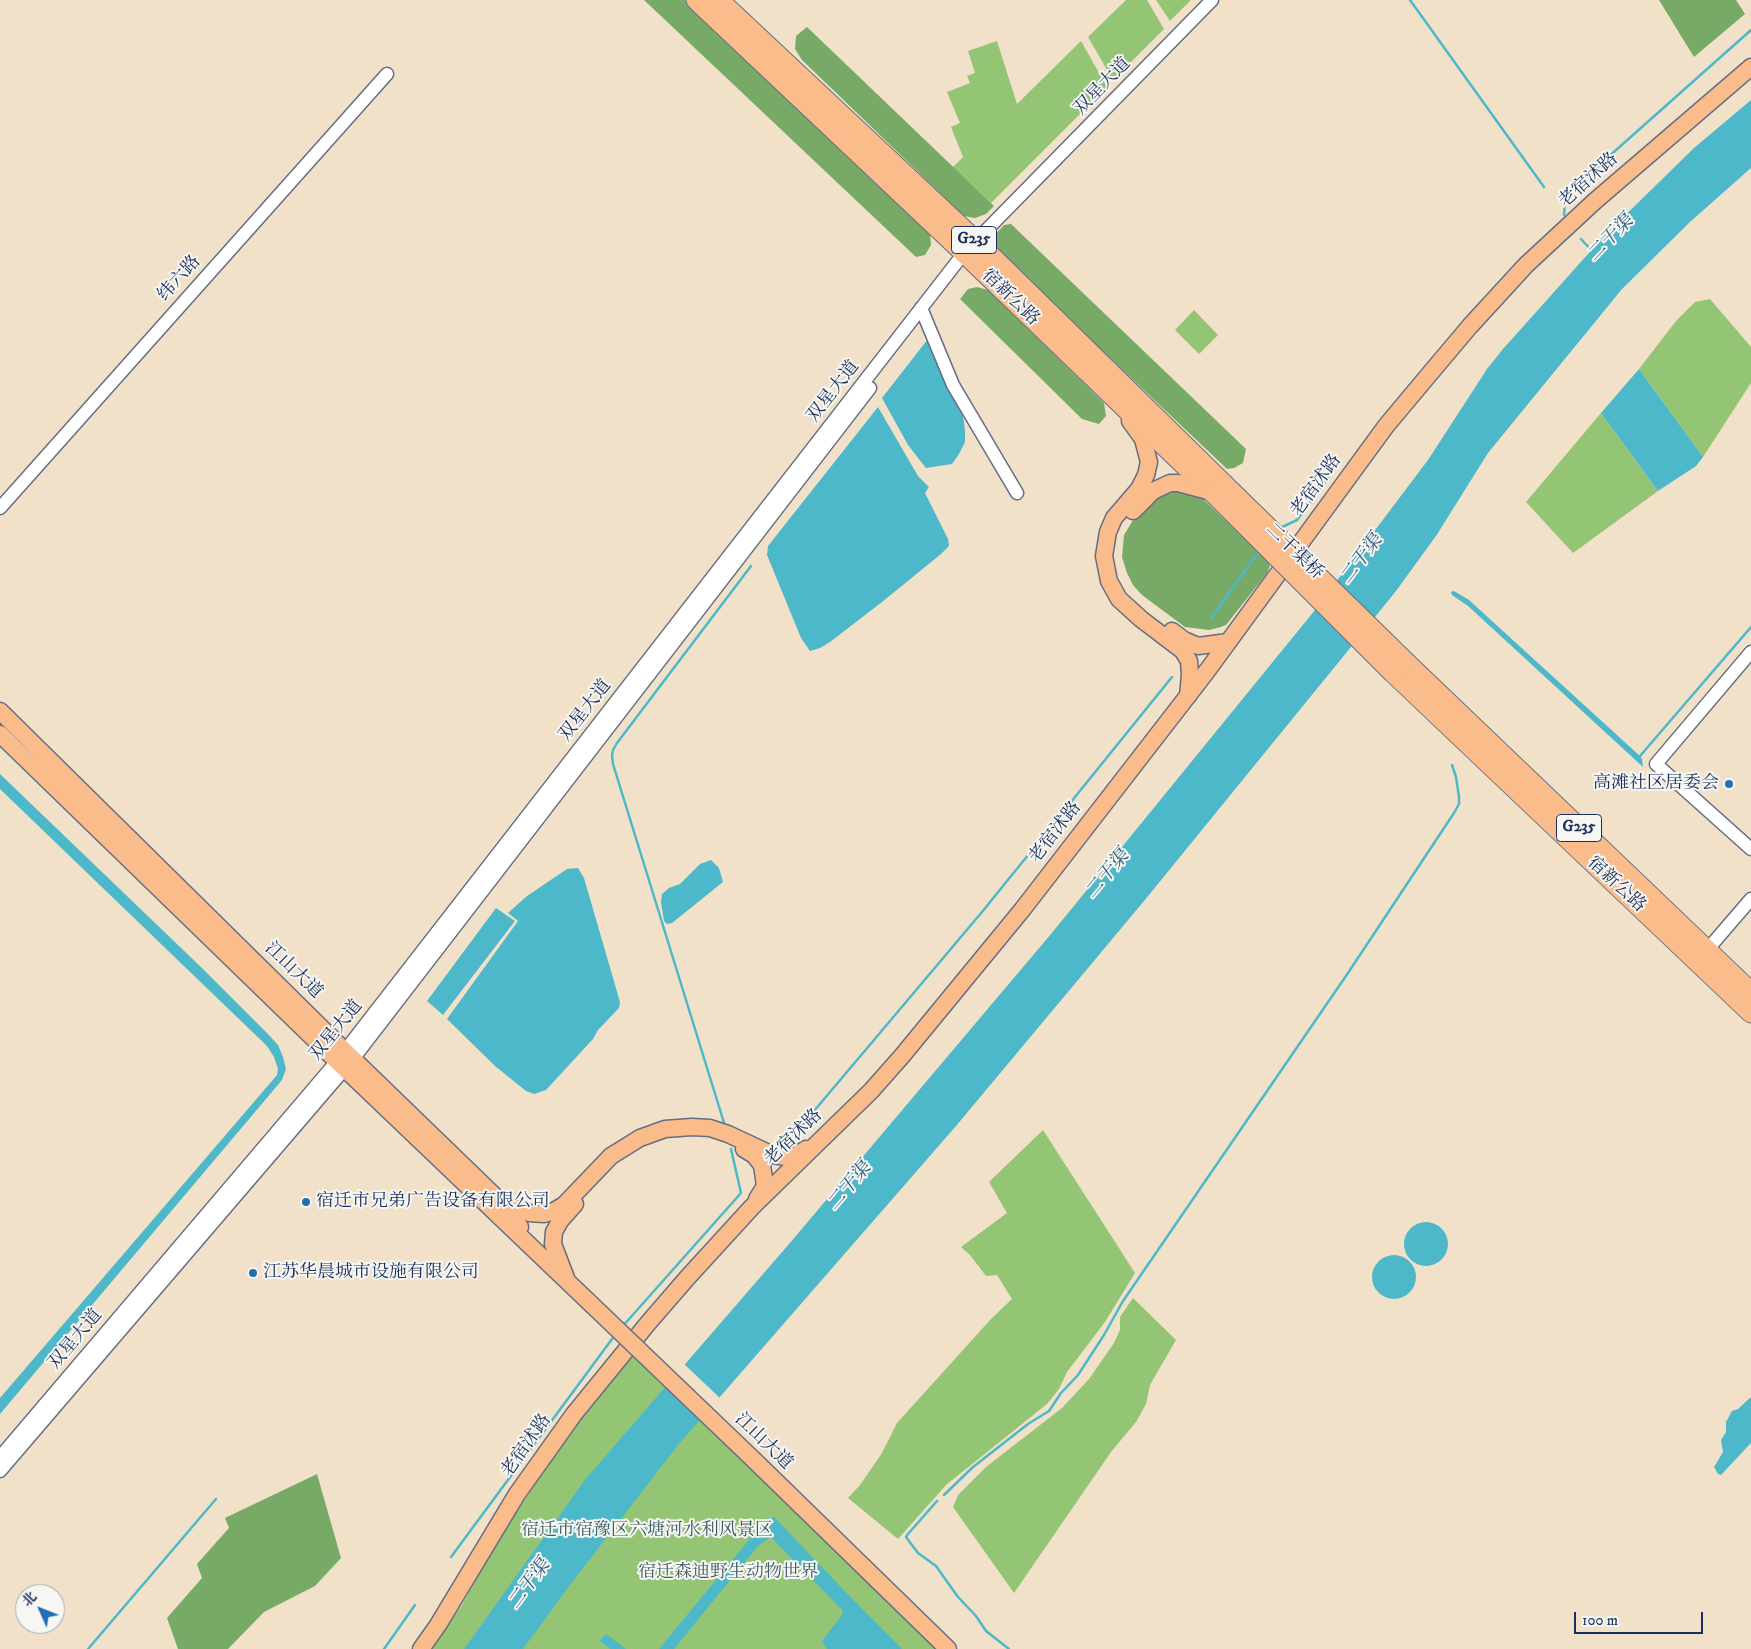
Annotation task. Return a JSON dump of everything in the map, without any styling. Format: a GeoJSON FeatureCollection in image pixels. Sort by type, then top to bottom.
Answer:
{"type":"FeatureCollection","features":[{"type":"Feature","properties":{"kind":"highway","name":"宿新公路"},"geometry":{"type":"LineString","coordinates":[[696,0],[973,250],[1112,397],[1217,490]]}},
{"type":"Feature","properties":{"kind":"highway","name":"宿新公路"},"geometry":{"type":"LineString","coordinates":[[719,0],[1217,490]]}},
{"type":"Feature","properties":{"kind":"highway","name":"二干渠桥"},"geometry":{"type":"LineString","coordinates":[[1217,490],[1400,668]]}},
{"type":"Feature","properties":{"kind":"highway","name":"宿新公路"},"geometry":{"type":"LineString","coordinates":[[1400,668],[1702,956],[1751,1013]]}},
{"type":"Feature","properties":{"kind":"highway","name":"宿新公路"},"geometry":{"type":"LineString","coordinates":[[1702,956],[1751,992]]}},
{"type":"Feature","properties":{"kind":"main road","name":"老宿沭路"},"geometry":{"type":"LineString","coordinates":[[421,1649],[438,1625],[517,1494],[574,1414],[649,1322],[752,1207],[871,1091],[1016,918],[1188,696],[1386,426],[1476,319],[1526,264],[1595,201],[1751,67]]}},
{"type":"Feature","properties":{"kind":"main road"},"geometry":{"type":"LineString","coordinates":[[1112,397],[1143,439],[1149,462],[1146,475],[1139,489],[1114,518],[1108,532],[1104,556],[1109,581],[1120,599],[1140,619],[1183,651],[1189,661],[1188,696]]}},
{"type":"Feature","properties":{"kind":"main road"},"geometry":{"type":"LineString","coordinates":[[1217,490],[1178,483],[1170,484],[1154,491],[1138,505],[1123,524],[1116,542],[1115,566],[1122,585],[1135,604],[1184,640],[1198,646],[1228,642]]}},
{"type":"Feature","properties":{"kind":"main road","name":"江山大道"},"geometry":{"type":"LineString","coordinates":[[0,711],[549,1266],[755,1461],[948,1649]]}},
{"type":"Feature","properties":{"kind":"main road","name":"江山大道"},"geometry":{"type":"LineString","coordinates":[[0,734],[345,1060],[504,1205],[549,1266]]}},
{"type":"Feature","properties":{"kind":"main road"},"geometry":{"type":"LineString","coordinates":[[504,1205],[530,1213],[544,1214],[554,1211],[564,1205],[611,1156],[640,1138],[665,1129],[710,1128],[728,1134],[772,1155],[786,1157],[796,1155],[828,1134]]}},
{"type":"Feature","properties":{"kind":"main road"},"geometry":{"type":"LineString","coordinates":[[569,1284],[556,1255],[553,1244],[554,1232],[564,1216],[619,1159],[648,1143],[668,1136],[708,1134],[725,1140],[764,1160],[778,1162],[798,1161]]}},
{"type":"Feature","properties":{"kind":"main road"},"geometry":{"type":"LineString","coordinates":[[752,1207],[765,1186],[762,1165],[754,1155]]}},
{"type":"Feature","properties":{"kind":"street","name":"双星大道"},"geometry":{"type":"LineString","coordinates":[[0,1471],[345,1060],[973,250],[1212,0]]}},
{"type":"Feature","properties":{"kind":"street","name":"纬六路"},"geometry":{"type":"LineString","coordinates":[[0,508],[387,74]]}},
{"type":"Feature","properties":{"kind":"street"},"geometry":{"type":"LineString","coordinates":[[923,313],[953,385],[1017,493]]}},
{"type":"Feature","properties":{"kind":"street"},"geometry":{"type":"LineString","coordinates":[[1751,652],[1656,764],[1751,849]]}},
{"type":"Feature","properties":{"kind":"street"},"geometry":{"type":"LineString","coordinates":[[1702,956],[1751,899]]}},
{"type":"Feature","properties":{"kind":"street","name":"双星大道"},"geometry":{"type":"LineString","coordinates":[[0,1457],[345,1060]]}},
{"type":"Feature","properties":{"kind":"green space"},"geometry":{"type":"Polygon","coordinates":[[[644,0],[685,0],[930,233],[931,245],[925,255],[916,257],[644,0]]]}},
{"type":"Feature","properties":{"kind":"green space"},"geometry":{"type":"Polygon","coordinates":[[[1126,0],[1147,0],[1164,29],[1113,80],[1088,37],[1126,0]]]}},
{"type":"Feature","properties":{"kind":"green space"},"geometry":{"type":"Polygon","coordinates":[[[1156,0],[1191,0],[1170,21],[1156,0]]]}},
{"type":"Feature","properties":{"kind":"green space"},"geometry":{"type":"Polygon","coordinates":[[[1659,0],[1736,0],[1745,14],[1694,57],[1659,0]]]}},
{"type":"Feature","properties":{"kind":"green space"},"geometry":{"type":"Polygon","coordinates":[[[807,27],[994,206],[986,214],[975,218],[964,216],[802,60],[795,49],[796,36],[807,27]]]}},
{"type":"Feature","properties":{"kind":"green space"},"geometry":{"type":"Polygon","coordinates":[[[997,41],[1017,104],[1081,41],[1107,87],[991,203],[953,167],[963,157],[951,127],[960,123],[947,92],[970,83],[967,76],[975,73],[968,51],[997,41]]]}},
{"type":"Feature","properties":{"kind":"green space"},"geometry":{"type":"Polygon","coordinates":[[[1011,224],[1246,449],[1243,463],[1234,468],[1227,469],[991,245],[993,237],[1004,225],[1011,224]]]}},
{"type":"Feature","properties":{"kind":"green space"},"geometry":{"type":"Polygon","coordinates":[[[977,287],[988,290],[1104,403],[1106,416],[1099,424],[1082,419],[960,299],[968,289],[977,287]]]}},
{"type":"Feature","properties":{"kind":"green space"},"geometry":{"type":"Polygon","coordinates":[[[1710,299],[1751,347],[1751,383],[1703,457],[1639,369],[1676,321],[1695,302],[1710,299]]]}},
{"type":"Feature","properties":{"kind":"green space"},"geometry":{"type":"Polygon","coordinates":[[[1194,310],[1218,335],[1199,354],[1175,330],[1194,310]]]}},
{"type":"Feature","properties":{"kind":"green space"},"geometry":{"type":"Polygon","coordinates":[[[1601,413],[1658,491],[1573,553],[1526,502],[1601,413]]]}},
{"type":"Feature","properties":{"kind":"green space"},"geometry":{"type":"Polygon","coordinates":[[[1173,487],[1202,498],[1267,560],[1270,566],[1267,573],[1226,625],[1221,627],[1209,630],[1185,627],[1142,595],[1133,585],[1127,573],[1122,557],[1124,535],[1138,512],[1150,501],[1173,487]]]}},
{"type":"Feature","properties":{"kind":"green space"},"geometry":{"type":"Polygon","coordinates":[[[1043,1130],[1135,1273],[1105,1322],[1067,1372],[1059,1389],[1047,1404],[946,1485],[898,1539],[848,1498],[860,1485],[882,1453],[897,1423],[991,1319],[1012,1299],[997,1275],[986,1276],[970,1255],[961,1247],[1007,1213],[989,1182],[1043,1130]]]}},
{"type":"Feature","properties":{"kind":"green space"},"geometry":{"type":"Polygon","coordinates":[[[1133,1298],[1176,1340],[1150,1385],[1146,1404],[1136,1422],[1111,1452],[1014,1593],[953,1507],[958,1495],[986,1467],[1062,1408],[1089,1379],[1114,1343],[1120,1330],[1120,1317],[1133,1298]]]}},
{"type":"Feature","properties":{"kind":"green space","name":"宿迁市宿豫区六塘河水利风景区"},"geometry":{"type":"Polygon","coordinates":[[[630,1352],[938,1649],[432,1649],[462,1605],[496,1544],[562,1443],[630,1352]]]}},
{"type":"Feature","properties":{"kind":"green space"},"geometry":{"type":"Polygon","coordinates":[[[317,1474],[341,1558],[315,1586],[264,1612],[228,1649],[178,1649],[167,1618],[202,1578],[197,1564],[229,1528],[225,1518],[317,1474]]]}},
{"type":"Feature","properties":{"kind":"water","name":"二干渠"},"geometry":{"type":"Polygon","coordinates":[[[1751,100],[1751,168],[1690,222],[1622,289],[1488,453],[1436,536],[1396,591],[1342,658],[1144,901],[956,1126],[678,1445],[523,1649],[464,1649],[584,1481],[789,1244],[1051,934],[1311,615],[1428,460],[1487,369],[1503,349],[1605,235],[1694,148],[1751,100]]]}},
{"type":"Feature","properties":{"kind":"water"},"geometry":{"type":"Polygon","coordinates":[[[928,339],[962,407],[965,442],[952,464],[926,468],[908,445],[882,398],[928,339]]]}},
{"type":"Feature","properties":{"kind":"water"},"geometry":{"type":"Polygon","coordinates":[[[1639,369],[1703,457],[1696,466],[1658,491],[1601,413],[1639,369]]]}},
{"type":"Feature","properties":{"kind":"water"},"geometry":{"type":"Polygon","coordinates":[[[878,407],[918,476],[929,487],[925,493],[948,539],[949,546],[882,602],[830,642],[810,651],[801,638],[767,555],[768,546],[878,407]]]}},
{"type":"Feature","properties":{"kind":"water"},"geometry":{"type":"Polygon","coordinates":[[[1454,591],[1469,600],[1640,756],[1643,767],[1468,606],[1452,595],[1451,592],[1454,591]]]}},
{"type":"Feature","properties":{"kind":"water"},"geometry":{"type":"Polygon","coordinates":[[[0,774],[268,1034],[278,1045],[286,1069],[282,1080],[0,1414],[0,1398],[277,1075],[278,1069],[274,1057],[267,1046],[0,789],[0,774]]]}},
{"type":"Feature","properties":{"kind":"water"},"geometry":{"type":"Polygon","coordinates":[[[711,860],[719,868],[723,882],[672,923],[667,924],[664,921],[661,902],[662,894],[669,888],[680,884],[700,864],[711,860]]]}},
{"type":"Feature","properties":{"kind":"water"},"geometry":{"type":"Polygon","coordinates":[[[578,868],[584,878],[620,1002],[619,1008],[546,1090],[534,1094],[526,1091],[495,1066],[447,1019],[518,921],[508,913],[527,896],[567,869],[578,868]]]}},
{"type":"Feature","properties":{"kind":"water"},"geometry":{"type":"Polygon","coordinates":[[[496,908],[515,921],[443,1015],[427,1001],[496,908]]]}},
{"type":"Feature","properties":{"kind":"water"},"geometry":{"type":"Polygon","coordinates":[[[1426,1222],[1438,1226],[1444,1232],[1448,1244],[1444,1256],[1438,1262],[1426,1266],[1414,1262],[1408,1256],[1404,1244],[1408,1232],[1414,1226],[1426,1222]]]}},
{"type":"Feature","properties":{"kind":"water"},"geometry":{"type":"Polygon","coordinates":[[[1394,1255],[1406,1259],[1412,1265],[1416,1277],[1412,1289],[1406,1295],[1394,1299],[1382,1295],[1376,1289],[1372,1277],[1376,1265],[1382,1259],[1394,1255]]]}},
{"type":"Feature","properties":{"kind":"water"},"geometry":{"type":"Polygon","coordinates":[[[1751,1397],[1751,1443],[1721,1475],[1718,1474],[1714,1467],[1723,1452],[1721,1440],[1726,1432],[1726,1422],[1732,1411],[1738,1409],[1751,1397]]]}},
{"type":"Feature","properties":{"kind":"water"},"geometry":{"type":"Polygon","coordinates":[[[774,1517],[902,1649],[827,1649],[822,1641],[843,1611],[771,1537],[758,1546],[674,1649],[659,1649],[763,1523],[769,1518],[774,1517]]]}},
{"type":"Feature","properties":{"kind":"water"},"geometry":{"type":"Polygon","coordinates":[[[606,1634],[626,1649],[610,1649],[600,1641],[606,1634]]]}},
{"type":"Feature","properties":{"kind":"pier"},"geometry":{"type":"Polygon","coordinates":[[[683,1363],[721,1399],[705,1418],[666,1382],[683,1363]]]}},
{"type":"Feature","properties":{"kind":"waterway"},"geometry":{"type":"LineString","coordinates":[[1410,0],[1544,187]]}},
{"type":"Feature","properties":{"kind":"waterway"},"geometry":{"type":"LineString","coordinates":[[1564,215],[1565,203],[1570,191],[1751,30]]}},
{"type":"Feature","properties":{"kind":"waterway","name":"二干渠"},"geometry":{"type":"LineString","coordinates":[[1581,239],[1593,252]]}},
{"type":"Feature","properties":{"kind":"waterway"},"geometry":{"type":"LineString","coordinates":[[1280,528],[1297,520],[1329,476]]}},
{"type":"Feature","properties":{"kind":"waterway"},"geometry":{"type":"LineString","coordinates":[[1211,618],[1260,550]]}},
{"type":"Feature","properties":{"kind":"waterway"},"geometry":{"type":"LineString","coordinates":[[725,1126],[612,756],[617,743],[751,566]]}},
{"type":"Feature","properties":{"kind":"waterway"},"geometry":{"type":"LineString","coordinates":[[1640,756],[1751,627]]}},
{"type":"Feature","properties":{"kind":"waterway"},"geometry":{"type":"LineString","coordinates":[[803,1124],[982,912],[1172,677]]}},
{"type":"Feature","properties":{"kind":"waterway"},"geometry":{"type":"LineString","coordinates":[[944,1495],[973,1467],[1028,1424],[1049,1411],[1061,1393],[1078,1375],[1123,1301],[1348,973],[1454,813],[1459,804],[1459,797],[1452,765]]}},
{"type":"Feature","properties":{"kind":"waterway"},"geometry":{"type":"LineString","coordinates":[[622,1327],[741,1193],[731,1149]]}},
{"type":"Feature","properties":{"kind":"waterway"},"geometry":{"type":"LineString","coordinates":[[451,1557],[615,1335]]}},
{"type":"Feature","properties":{"kind":"waterway"},"geometry":{"type":"LineString","coordinates":[[88,1649],[216,1499]]}},
{"type":"Feature","properties":{"kind":"waterway"},"geometry":{"type":"LineString","coordinates":[[937,1501],[906,1537],[918,1553],[936,1566],[986,1631],[1009,1649]]}},
{"type":"Feature","properties":{"kind":"waterway"},"geometry":{"type":"LineString","coordinates":[[384,1649],[415,1605]]}},
{"type":"Feature","properties":{"kind":"place","name":"高滩社区居委会"},"geometry":{"type":"Point","coordinates":[1729,784]}},
{"type":"Feature","properties":{"kind":"place","name":"宿迁市兄弟广告设备有限公司"},"geometry":{"type":"Point","coordinates":[306,1202]}},
{"type":"Feature","properties":{"kind":"place","name":"江苏华晨城市设施有限公司"},"geometry":{"type":"Point","coordinates":[253,1273]}},
{"type":"Feature","properties":{"kind":"park label","name":"宿迁森迪野生动物世界"},"geometry":{"type":"Point","coordinates":[728,1573]}}]}
